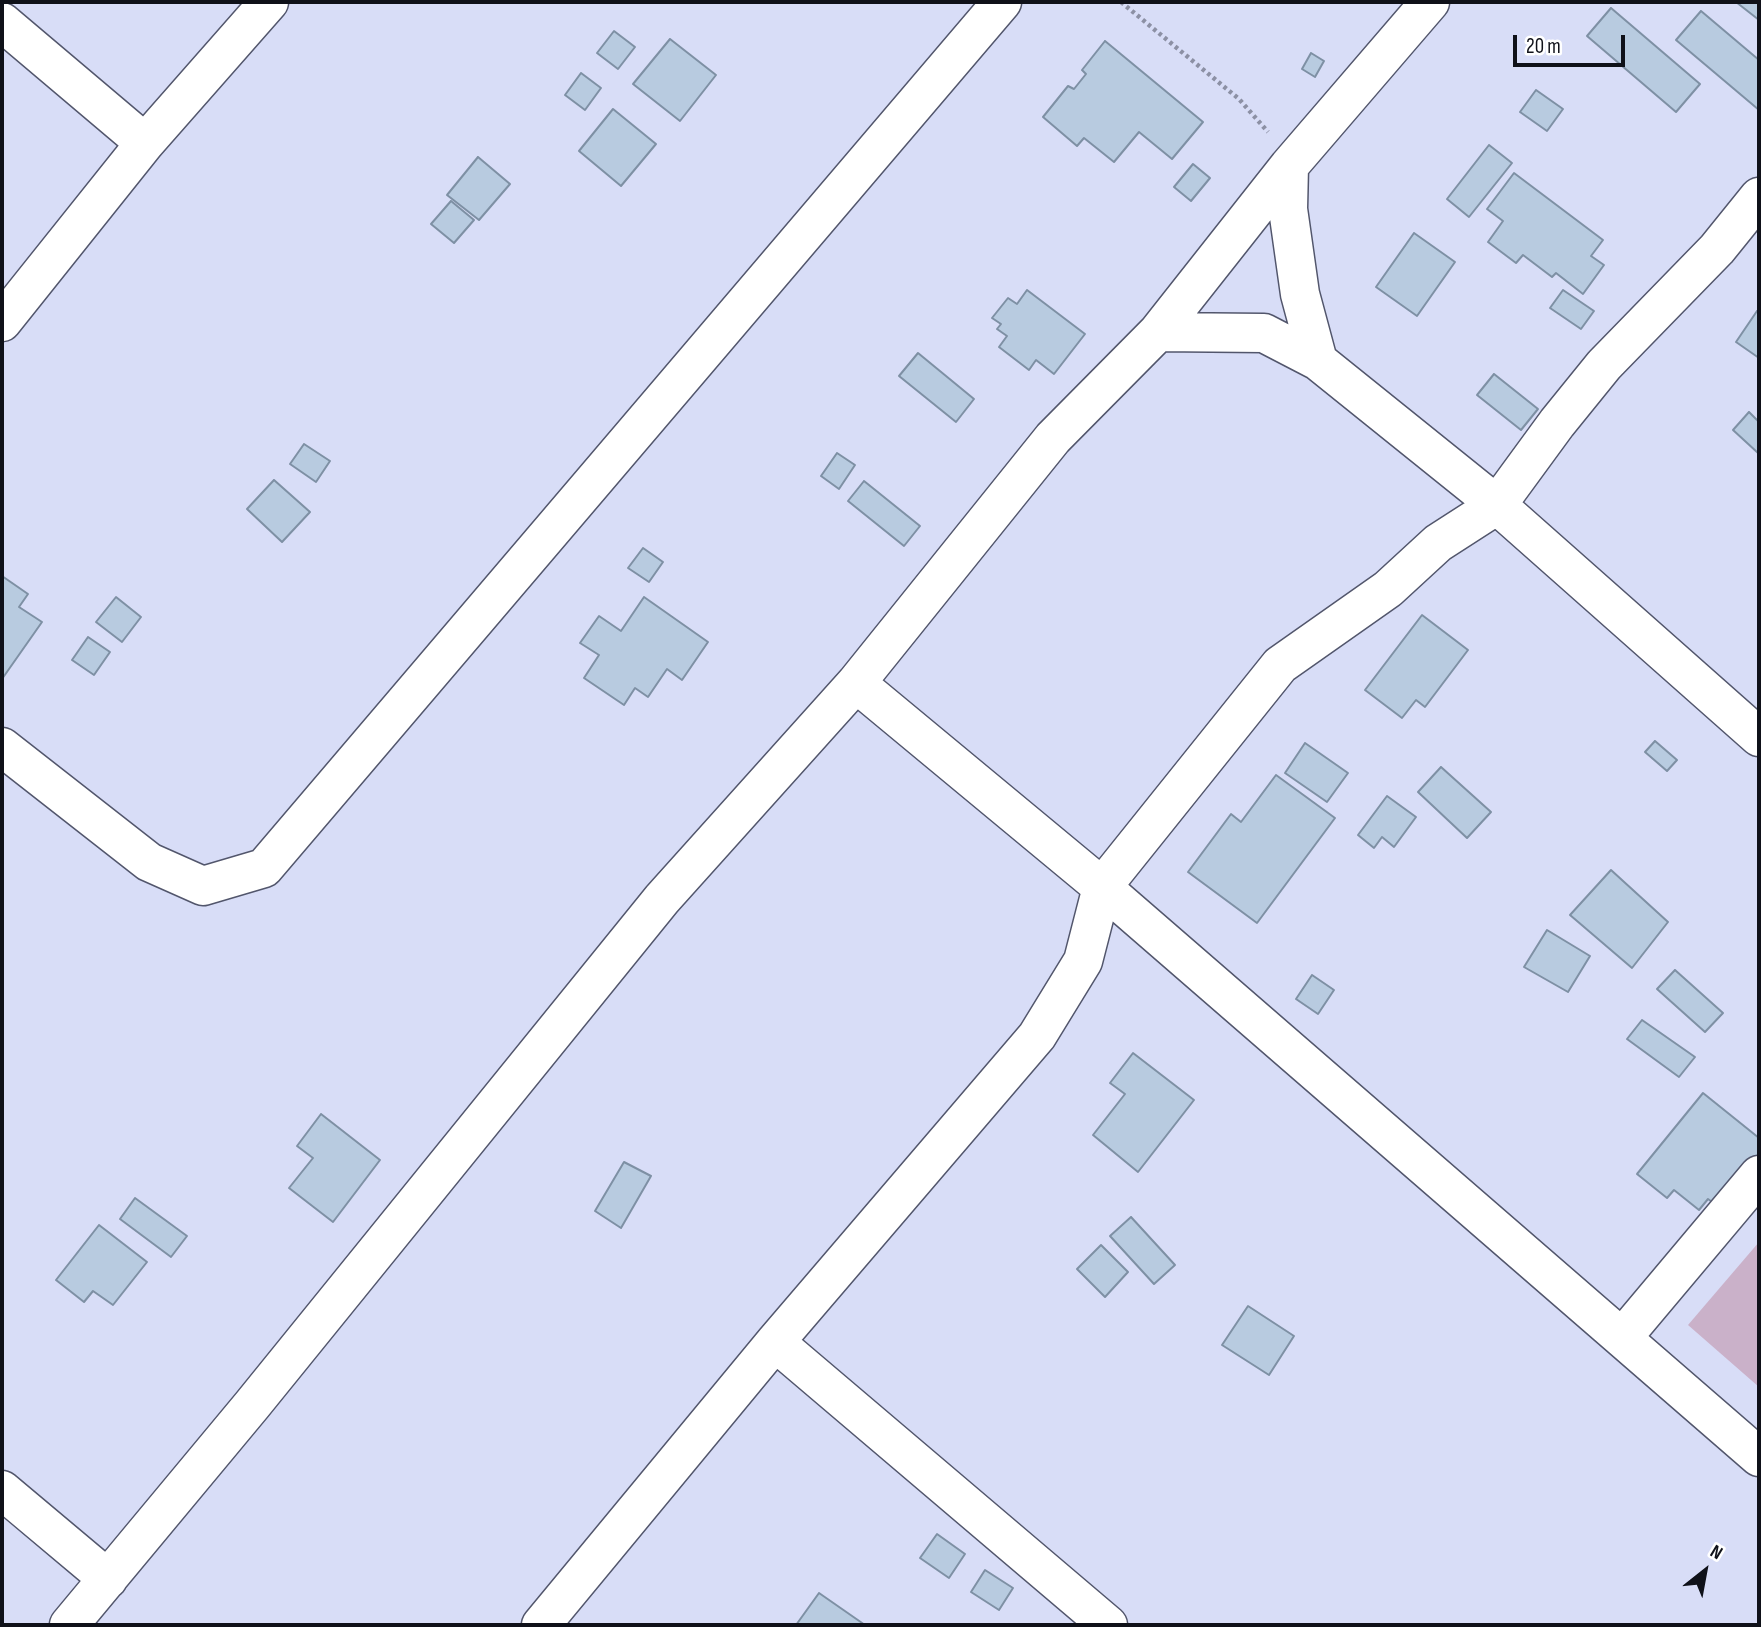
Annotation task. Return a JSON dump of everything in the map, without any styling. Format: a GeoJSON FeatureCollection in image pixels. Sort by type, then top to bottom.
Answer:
{"type":"FeatureCollection","features":[{"type":"Feature","properties":{"kind":"street"},"geometry":{"type":"LineString","coordinates":[[2,322],[145,143],[269,2]]}},
{"type":"Feature","properties":{"kind":"street"},"geometry":{"type":"LineString","coordinates":[[2,747],[149,862],[203,886],[264,867],[1002,2]]}},
{"type":"Feature","properties":{"kind":"street"},"geometry":{"type":"LineString","coordinates":[[69,1625],[662,898],[856,683],[1053,438],[1158,332],[1289,166],[1430,2]]}},
{"type":"Feature","properties":{"kind":"street"},"geometry":{"type":"LineString","coordinates":[[2,22],[145,143]]}},
{"type":"Feature","properties":{"kind":"street"},"geometry":{"type":"LineString","coordinates":[[1289,166],[1288,209],[1300,294],[1318,361]]}},
{"type":"Feature","properties":{"kind":"street"},"geometry":{"type":"LineString","coordinates":[[541,1625],[775,1342],[1037,1036],[1083,961],[1102,887],[1280,665],[1388,589],[1438,543],[1497,505],[1604,365],[1717,249],[1759,197]]}},
{"type":"Feature","properties":{"kind":"street"},"geometry":{"type":"LineString","coordinates":[[1158,332],[1264,333],[1318,361],[1497,505],[1759,737]]}},
{"type":"Feature","properties":{"kind":"street"},"geometry":{"type":"LineString","coordinates":[[856,683],[1102,887],[1759,1457]]}},
{"type":"Feature","properties":{"kind":"street"},"geometry":{"type":"LineString","coordinates":[[1622,1338],[1759,1175]]}},
{"type":"Feature","properties":{"kind":"street"},"geometry":{"type":"LineString","coordinates":[[775,1342],[1108,1625]]}},
{"type":"Feature","properties":{"kind":"street"},"geometry":{"type":"LineString","coordinates":[[2,1490],[108,1580]]}},
{"type":"Feature","properties":{"kind":"path"},"geometry":{"type":"LineString","coordinates":[[1121,2],[1239,99],[1270,135],[1289,166]]}},
{"type":"Feature","properties":{"kind":"shaded area"},"geometry":{"type":"Polygon","coordinates":[[[1759,1242],[1759,1387],[1688,1325],[1759,1242]]]}},
{"type":"Feature","properties":{"kind":"building"},"geometry":{"type":"Polygon","coordinates":[[[1736,2],[1759,2],[1759,20],[1736,2]]]}},
{"type":"Feature","properties":{"kind":"building"},"geometry":{"type":"Polygon","coordinates":[[[1611,8],[1700,84],[1676,112],[1587,36],[1611,8]]]}},
{"type":"Feature","properties":{"kind":"building"},"geometry":{"type":"Polygon","coordinates":[[[1701,11],[1759,60],[1759,110],[1676,40],[1701,11]]]}},
{"type":"Feature","properties":{"kind":"building"},"geometry":{"type":"Polygon","coordinates":[[[614,31],[635,47],[618,69],[597,53],[614,31]]]}},
{"type":"Feature","properties":{"kind":"building"},"geometry":{"type":"Polygon","coordinates":[[[670,39],[716,75],[680,121],[633,84],[670,39]]]}},
{"type":"Feature","properties":{"kind":"building"},"geometry":{"type":"Polygon","coordinates":[[[1105,41],[1203,122],[1172,159],[1139,132],[1114,162],[1084,138],[1077,146],[1043,117],[1068,86],[1074,89],[1086,74],[1082,70],[1105,41]]]}},
{"type":"Feature","properties":{"kind":"building"},"geometry":{"type":"Polygon","coordinates":[[[1311,53],[1324,61],[1315,77],[1302,69],[1311,53]]]}},
{"type":"Feature","properties":{"kind":"building"},"geometry":{"type":"Polygon","coordinates":[[[581,73],[601,88],[585,110],[565,95],[581,73]]]}},
{"type":"Feature","properties":{"kind":"building"},"geometry":{"type":"Polygon","coordinates":[[[1536,90],[1563,109],[1547,131],[1520,112],[1536,90]]]}},
{"type":"Feature","properties":{"kind":"building"},"geometry":{"type":"Polygon","coordinates":[[[613,109],[656,144],[621,186],[579,151],[613,109]]]}},
{"type":"Feature","properties":{"kind":"building"},"geometry":{"type":"Polygon","coordinates":[[[1489,145],[1512,163],[1469,217],[1447,199],[1489,145]]]}},
{"type":"Feature","properties":{"kind":"building"},"geometry":{"type":"Polygon","coordinates":[[[478,157],[510,184],[479,220],[447,195],[478,157]]]}},
{"type":"Feature","properties":{"kind":"building"},"geometry":{"type":"Polygon","coordinates":[[[1193,164],[1210,178],[1191,201],[1174,187],[1193,164]]]}},
{"type":"Feature","properties":{"kind":"building"},"geometry":{"type":"Polygon","coordinates":[[[1514,173],[1603,240],[1591,256],[1604,265],[1583,294],[1556,273],[1552,277],[1523,255],[1516,263],[1488,242],[1503,221],[1487,209],[1514,173]]]}},
{"type":"Feature","properties":{"kind":"building"},"geometry":{"type":"Polygon","coordinates":[[[451,201],[474,220],[454,243],[431,224],[451,201]]]}},
{"type":"Feature","properties":{"kind":"building"},"geometry":{"type":"Polygon","coordinates":[[[1414,233],[1455,262],[1417,316],[1376,287],[1414,233]]]}},
{"type":"Feature","properties":{"kind":"building"},"geometry":{"type":"Polygon","coordinates":[[[1027,290],[1085,334],[1054,374],[1036,360],[1029,370],[999,347],[1007,336],[997,329],[1001,324],[992,318],[1008,298],[1017,304],[1027,290]]]}},
{"type":"Feature","properties":{"kind":"building"},"geometry":{"type":"Polygon","coordinates":[[[1563,290],[1594,311],[1581,329],[1550,308],[1563,290]]]}},
{"type":"Feature","properties":{"kind":"building"},"geometry":{"type":"Polygon","coordinates":[[[1757,311],[1759,313],[1759,358],[1736,342],[1757,311]]]}},
{"type":"Feature","properties":{"kind":"building"},"geometry":{"type":"Polygon","coordinates":[[[918,353],[974,399],[956,422],[899,376],[918,353]]]}},
{"type":"Feature","properties":{"kind":"building"},"geometry":{"type":"Polygon","coordinates":[[[1494,374],[1538,409],[1521,430],[1477,395],[1494,374]]]}},
{"type":"Feature","properties":{"kind":"building"},"geometry":{"type":"Polygon","coordinates":[[[1749,412],[1759,422],[1758,453],[1733,430],[1749,412]]]}},
{"type":"Feature","properties":{"kind":"building"},"geometry":{"type":"Polygon","coordinates":[[[304,444],[330,461],[316,482],[290,464],[304,444]]]}},
{"type":"Feature","properties":{"kind":"building"},"geometry":{"type":"Polygon","coordinates":[[[837,453],[855,465],[839,489],[821,476],[837,453]]]}},
{"type":"Feature","properties":{"kind":"building"},"geometry":{"type":"Polygon","coordinates":[[[274,480],[310,512],[282,542],[247,509],[274,480]]]}},
{"type":"Feature","properties":{"kind":"building"},"geometry":{"type":"Polygon","coordinates":[[[864,481],[920,526],[904,546],[848,501],[864,481]]]}},
{"type":"Feature","properties":{"kind":"building"},"geometry":{"type":"Polygon","coordinates":[[[643,548],[663,562],[649,582],[628,568],[643,548]]]}},
{"type":"Feature","properties":{"kind":"building"},"geometry":{"type":"Polygon","coordinates":[[[2,576],[28,594],[19,607],[42,622],[2,679],[2,576]]]}},
{"type":"Feature","properties":{"kind":"building"},"geometry":{"type":"Polygon","coordinates":[[[116,597],[141,617],[122,642],[96,622],[116,597]]]}},
{"type":"Feature","properties":{"kind":"building"},"geometry":{"type":"Polygon","coordinates":[[[644,597],[708,642],[682,680],[667,669],[648,697],[635,688],[624,705],[584,678],[599,655],[580,643],[599,616],[621,631],[644,597]]]}},
{"type":"Feature","properties":{"kind":"building"},"geometry":{"type":"Polygon","coordinates":[[[1422,615],[1468,650],[1425,707],[1416,700],[1402,718],[1365,690],[1422,615]]]}},
{"type":"Feature","properties":{"kind":"building"},"geometry":{"type":"Polygon","coordinates":[[[88,637],[110,652],[94,675],[72,660],[88,637]]]}},
{"type":"Feature","properties":{"kind":"building"},"geometry":{"type":"Polygon","coordinates":[[[1655,741],[1677,760],[1667,771],[1645,752],[1655,741]]]}},
{"type":"Feature","properties":{"kind":"building"},"geometry":{"type":"Polygon","coordinates":[[[1305,743],[1348,773],[1327,802],[1285,773],[1305,743]]]}},
{"type":"Feature","properties":{"kind":"building"},"geometry":{"type":"Polygon","coordinates":[[[1441,767],[1491,812],[1467,838],[1418,792],[1441,767]]]}},
{"type":"Feature","properties":{"kind":"building"},"geometry":{"type":"Polygon","coordinates":[[[1276,775],[1335,818],[1257,923],[1188,872],[1231,814],[1241,822],[1276,775]]]}},
{"type":"Feature","properties":{"kind":"building"},"geometry":{"type":"Polygon","coordinates":[[[1387,796],[1416,817],[1394,847],[1382,837],[1374,848],[1358,835],[1387,796]]]}},
{"type":"Feature","properties":{"kind":"building"},"geometry":{"type":"Polygon","coordinates":[[[1611,870],[1668,922],[1632,968],[1570,915],[1611,870]]]}},
{"type":"Feature","properties":{"kind":"building"},"geometry":{"type":"Polygon","coordinates":[[[1547,930],[1590,956],[1568,992],[1524,967],[1547,930]]]}},
{"type":"Feature","properties":{"kind":"building"},"geometry":{"type":"Polygon","coordinates":[[[1675,970],[1723,1013],[1705,1032],[1657,989],[1675,970]]]}},
{"type":"Feature","properties":{"kind":"building"},"geometry":{"type":"Polygon","coordinates":[[[1312,975],[1334,990],[1318,1014],[1296,999],[1312,975]]]}},
{"type":"Feature","properties":{"kind":"building"},"geometry":{"type":"Polygon","coordinates":[[[1642,1020],[1695,1057],[1679,1077],[1627,1039],[1642,1020]]]}},
{"type":"Feature","properties":{"kind":"building"},"geometry":{"type":"Polygon","coordinates":[[[1133,1053],[1194,1100],[1138,1172],[1093,1135],[1125,1094],[1110,1083],[1133,1053]]]}},
{"type":"Feature","properties":{"kind":"building"},"geometry":{"type":"Polygon","coordinates":[[[1703,1093],[1759,1138],[1759,1159],[1720,1208],[1708,1199],[1699,1210],[1674,1190],[1667,1198],[1637,1174],[1703,1093]]]}},
{"type":"Feature","properties":{"kind":"building"},"geometry":{"type":"Polygon","coordinates":[[[321,1114],[380,1160],[333,1222],[289,1188],[313,1158],[297,1146],[321,1114]]]}},
{"type":"Feature","properties":{"kind":"building"},"geometry":{"type":"Polygon","coordinates":[[[624,1162],[651,1176],[621,1228],[595,1211],[624,1162]]]}},
{"type":"Feature","properties":{"kind":"building"},"geometry":{"type":"Polygon","coordinates":[[[135,1198],[187,1236],[171,1257],[120,1219],[135,1198]]]}},
{"type":"Feature","properties":{"kind":"building"},"geometry":{"type":"Polygon","coordinates":[[[1131,1217],[1175,1265],[1154,1284],[1110,1236],[1131,1217]]]}},
{"type":"Feature","properties":{"kind":"building"},"geometry":{"type":"Polygon","coordinates":[[[99,1225],[147,1262],[113,1305],[93,1291],[84,1302],[56,1280],[99,1225]]]}},
{"type":"Feature","properties":{"kind":"building"},"geometry":{"type":"Polygon","coordinates":[[[1101,1245],[1128,1272],[1105,1297],[1077,1269],[1101,1245]]]}},
{"type":"Feature","properties":{"kind":"building"},"geometry":{"type":"Polygon","coordinates":[[[1248,1306],[1294,1336],[1269,1375],[1222,1345],[1248,1306]]]}},
{"type":"Feature","properties":{"kind":"building"},"geometry":{"type":"Polygon","coordinates":[[[937,1534],[965,1554],[949,1578],[920,1558],[937,1534]]]}},
{"type":"Feature","properties":{"kind":"building"},"geometry":{"type":"Polygon","coordinates":[[[985,1570],[1013,1588],[999,1610],[971,1592],[985,1570]]]}},
{"type":"Feature","properties":{"kind":"building"},"geometry":{"type":"Polygon","coordinates":[[[819,1593],[865,1625],[796,1625],[819,1593]]]}}]}
